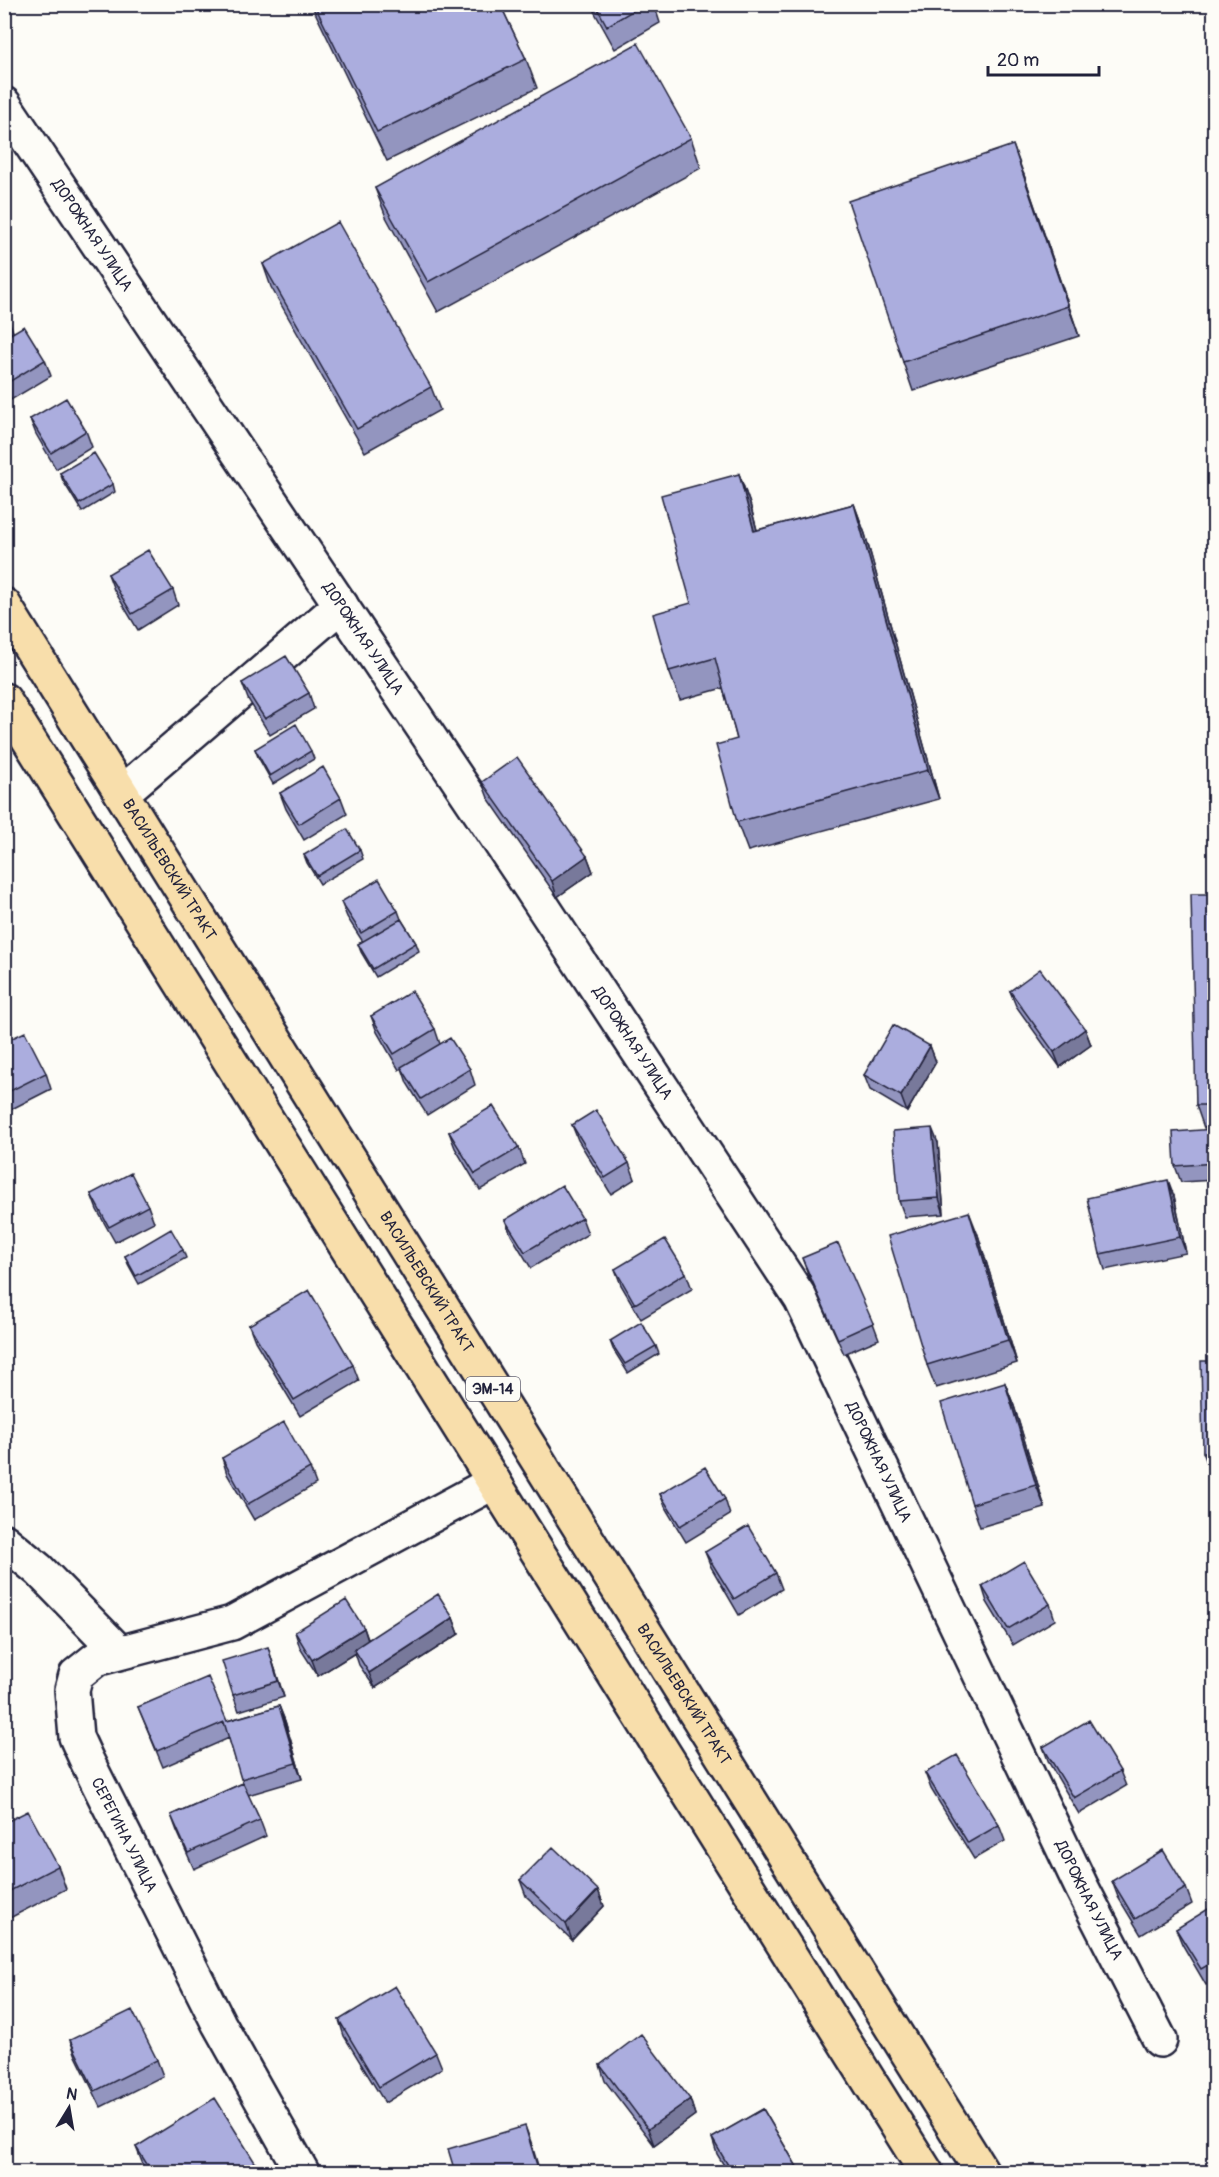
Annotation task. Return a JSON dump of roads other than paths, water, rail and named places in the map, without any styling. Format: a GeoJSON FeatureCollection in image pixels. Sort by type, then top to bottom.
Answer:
{"type":"FeatureCollection","features":[{"type":"Feature","properties":{"kind":"main road","name":"ВАСИЛЬЕВСКИЙ ТРАКТ"},"geometry":{"type":"LineString","coordinates":[[4,605],[982,2172]]}},
{"type":"Feature","properties":{"kind":"main road","name":"ЭМ-14"},"geometry":{"type":"LineString","coordinates":[[4,700],[926,2172]]}},
{"type":"Feature","properties":{"kind":"street","name":"ДОРОЖНАЯ УЛИЦА"},"geometry":{"type":"LineString","coordinates":[[4,104],[523,877],[801,1299],[1082,1888],[1160,2040]]}},
{"type":"Feature","properties":{"kind":"street"},"geometry":{"type":"LineString","coordinates":[[122,794],[341,605]]}},
{"type":"Feature","properties":{"kind":"street"},"geometry":{"type":"LineString","coordinates":[[4,1541],[39,1570],[119,1652],[232,1623],[494,1482]]}},
{"type":"Feature","properties":{"kind":"street","name":"СЕРЕГИНА УЛИЦА"},"geometry":{"type":"LineString","coordinates":[[119,1652],[96,1659],[76,1675],[72,1690],[76,1737],[219,2024],[302,2172]]}}]}
